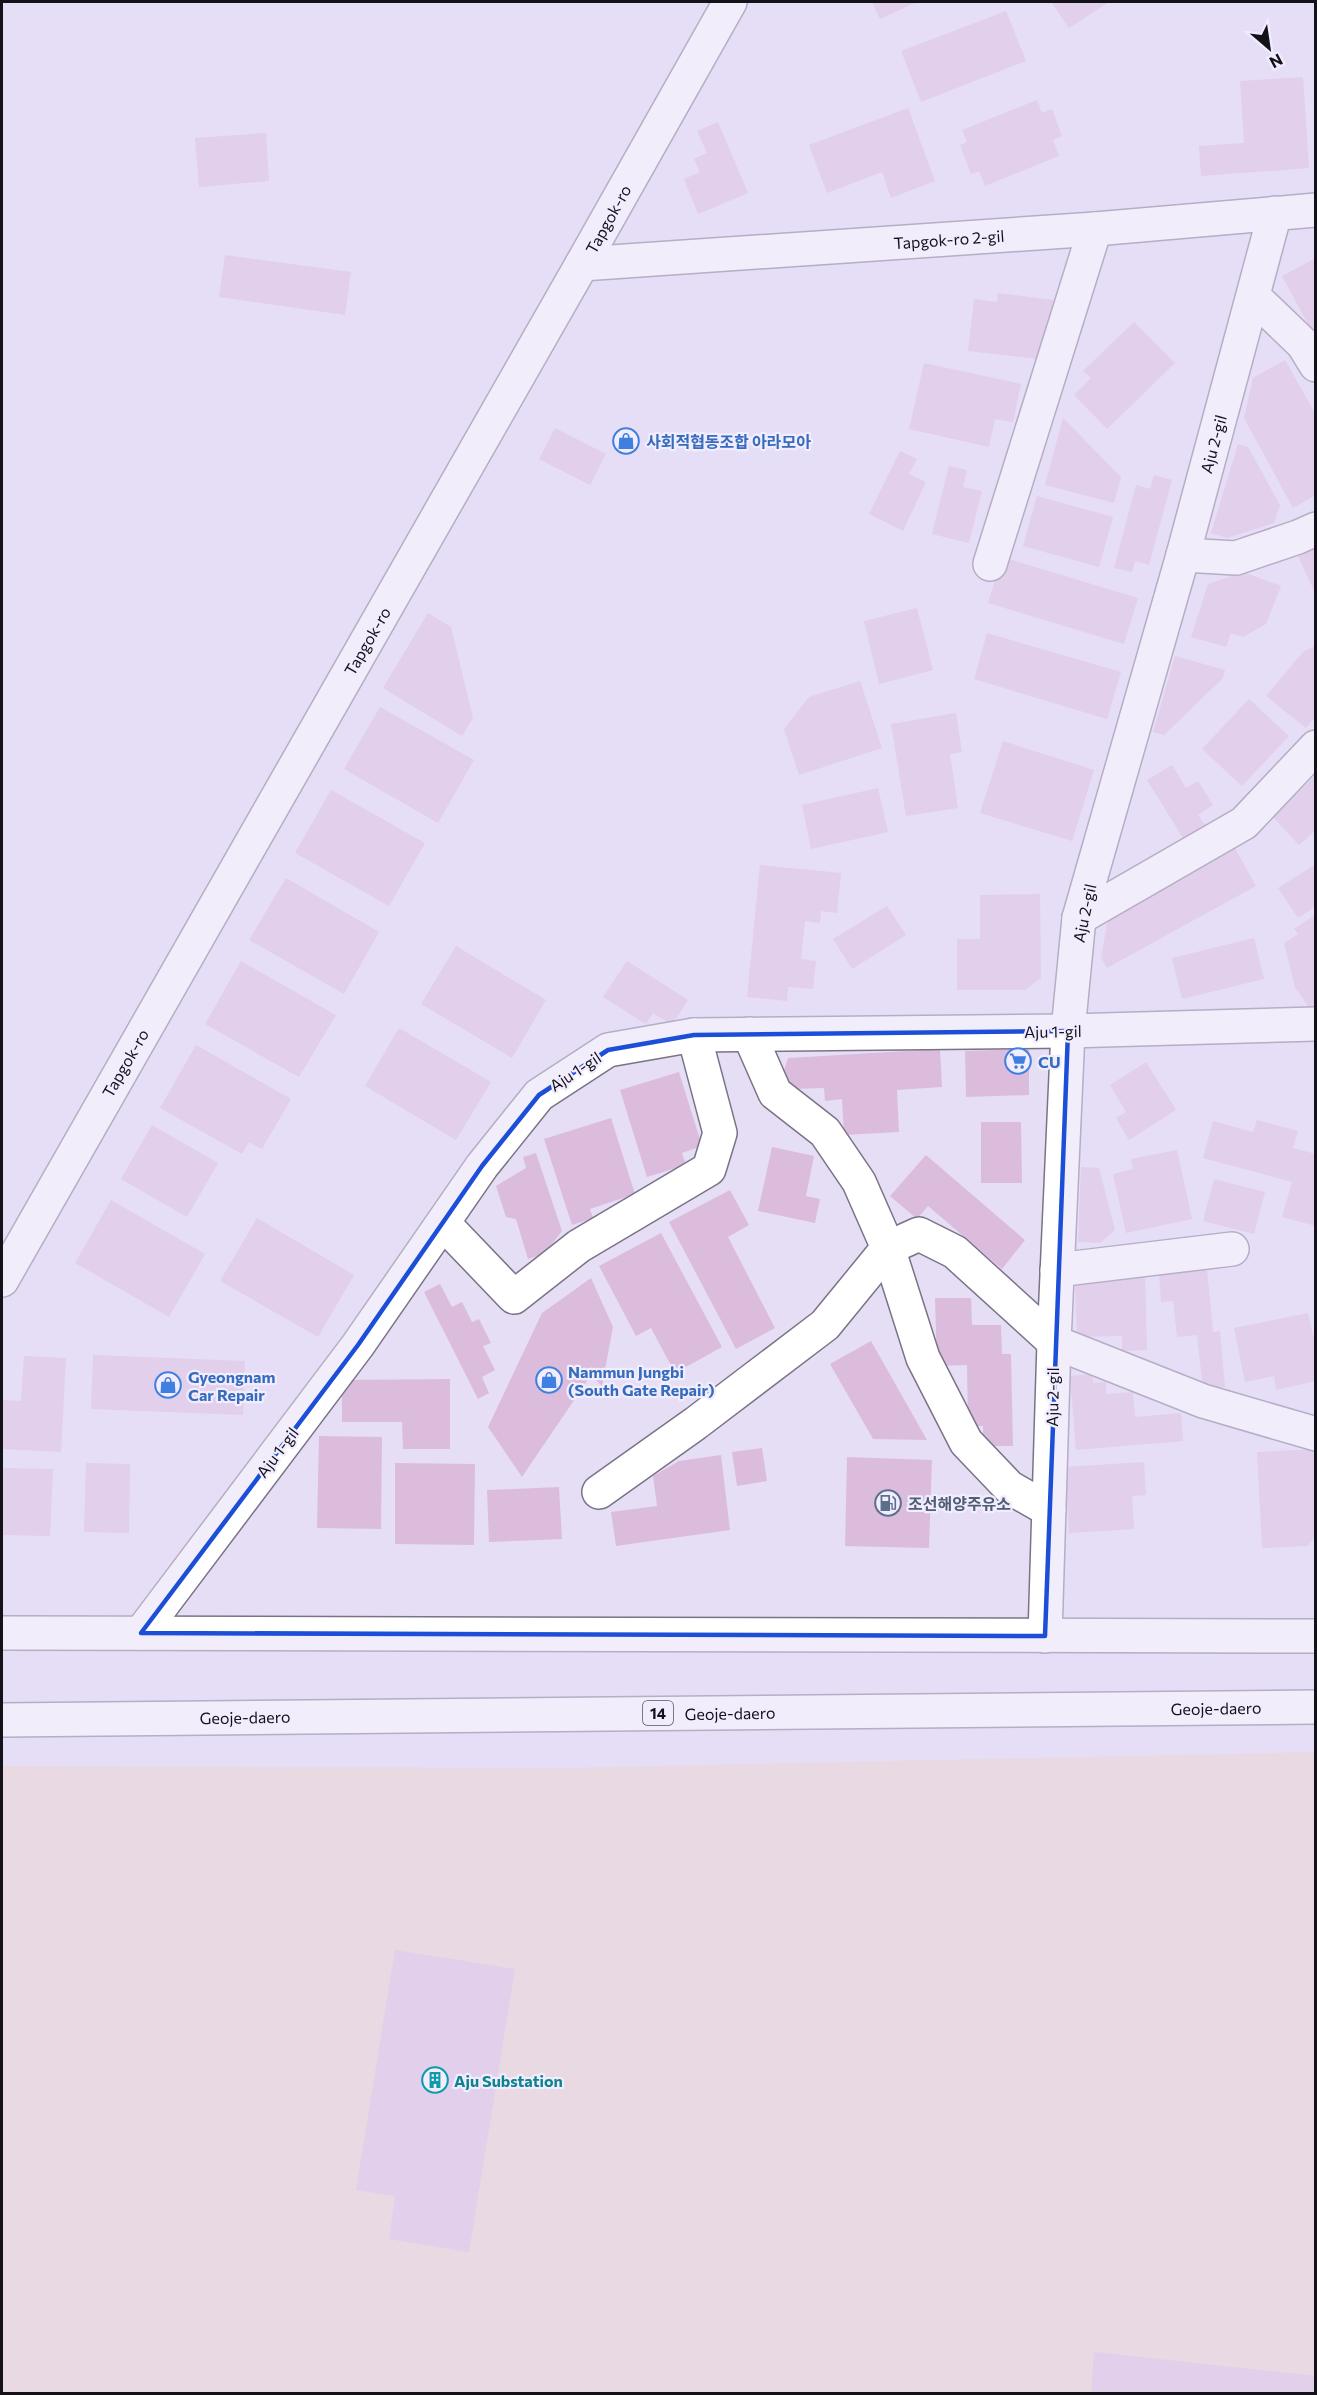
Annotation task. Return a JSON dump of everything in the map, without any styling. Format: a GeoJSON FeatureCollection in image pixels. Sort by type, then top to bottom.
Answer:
{"type":"FeatureCollection","features":[{"type":"Feature","properties":{"kind":"main road","name":"Tapgok-ro"},"geometry":{"type":"LineString","coordinates":[[2,1280],[729,2]]}},
{"type":"Feature","properties":{"kind":"main road","name":"Tapgok-ro 2-gil"},"geometry":{"type":"LineString","coordinates":[[582,264],[1095,229],[1316,210]]}},
{"type":"Feature","properties":{"kind":"main road","name":"Aju 2-gil"},"geometry":{"type":"LineString","coordinates":[[1045,1636],[1054,1342],[1068,1031],[1079,918],[1183,555],[1275,213]]}},
{"type":"Feature","properties":{"kind":"main road"},"geometry":{"type":"LineString","coordinates":[[990,564],[1095,229]]}},
{"type":"Feature","properties":{"kind":"main road"},"geometry":{"type":"LineString","coordinates":[[1253,296],[1303,344],[1316,365]]}},
{"type":"Feature","properties":{"kind":"main road"},"geometry":{"type":"LineString","coordinates":[[1183,555],[1236,558],[1298,537],[1316,528]]}},
{"type":"Feature","properties":{"kind":"main road"},"geometry":{"type":"LineString","coordinates":[[1079,918],[1244,823],[1316,747]]}},
{"type":"Feature","properties":{"kind":"main road","name":"Aju 1-gil"},"geometry":{"type":"LineString","coordinates":[[141,1633],[358,1344],[482,1166],[539,1095],[609,1050],[694,1035],[1068,1031],[1316,1024]]}},
{"type":"Feature","properties":{"kind":"main road"},"geometry":{"type":"LineString","coordinates":[[750,1034],[775,1093],[825,1132],[859,1182],[888,1248],[923,1358],[966,1442],[1009,1487],[1049,1509]]}},
{"type":"Feature","properties":{"kind":"main road"},"geometry":{"type":"LineString","coordinates":[[442,1222],[514,1297],[579,1246],[709,1169],[720,1133],[694,1035]]}},
{"type":"Feature","properties":{"kind":"main road"},"geometry":{"type":"LineString","coordinates":[[599,1492],[696,1423],[825,1325],[888,1248],[919,1234],[955,1252],[1054,1342],[1203,1401],[1316,1434]]}},
{"type":"Feature","properties":{"kind":"main road"},"geometry":{"type":"LineString","coordinates":[[1057,1270],[1232,1249]]}},
{"type":"Feature","properties":{"kind":"main road"},"geometry":{"type":"LineString","coordinates":[[2,1634],[1316,1636]]}},
{"type":"Feature","properties":{"kind":"main road","name":"Geoje-daero"},"geometry":{"type":"LineString","coordinates":[[2,1720],[1316,1707]]}},
{"type":"Feature","properties":{"kind":"highlighted area"},"geometry":{"type":"Polygon","coordinates":[[[1068,1031],[1045,1636],[141,1633],[358,1345],[482,1166],[539,1095],[608,1050],[694,1035],[1068,1031]]]}},
{"type":"Feature","properties":{"kind":"shaded area"},"geometry":{"type":"Polygon","coordinates":[[[1315,1752],[1315,2393],[2,2394],[2,1766],[567,1768],[1315,1752]]]}},
{"type":"Feature","properties":{"kind":"building"},"geometry":{"type":"Polygon","coordinates":[[[872,2],[917,2],[880,19],[872,2]]]}},
{"type":"Feature","properties":{"kind":"building"},"geometry":{"type":"Polygon","coordinates":[[[1051,2],[1109,2],[1069,28],[1051,2]]]}},
{"type":"Feature","properties":{"kind":"building"},"geometry":{"type":"Polygon","coordinates":[[[1006,11],[1026,61],[921,102],[901,51],[1006,11]]]}},
{"type":"Feature","properties":{"kind":"building"},"geometry":{"type":"Polygon","coordinates":[[[1303,77],[1309,168],[1201,176],[1199,146],[1244,143],[1240,81],[1303,77]]]}},
{"type":"Feature","properties":{"kind":"building"},"geometry":{"type":"Polygon","coordinates":[[[1037,100],[1042,113],[1052,109],[1062,136],[1053,140],[1059,156],[985,186],[979,171],[971,174],[960,145],[967,142],[962,130],[1037,100]]]}},
{"type":"Feature","properties":{"kind":"building"},"geometry":{"type":"Polygon","coordinates":[[[908,108],[935,181],[891,198],[882,172],[827,193],[809,145],[908,108]]]}},
{"type":"Feature","properties":{"kind":"building"},"geometry":{"type":"Polygon","coordinates":[[[718,122],[748,193],[698,214],[684,179],[700,172],[694,159],[707,153],[697,131],[718,122]]]}},
{"type":"Feature","properties":{"kind":"building"},"geometry":{"type":"Polygon","coordinates":[[[266,133],[269,181],[199,187],[195,138],[266,133]]]}},
{"type":"Feature","properties":{"kind":"building"},"geometry":{"type":"Polygon","coordinates":[[[225,255],[351,272],[345,315],[219,297],[225,255]]]}},
{"type":"Feature","properties":{"kind":"building"},"geometry":{"type":"Polygon","coordinates":[[[1316,258],[1316,339],[1282,276],[1316,258]]]}},
{"type":"Feature","properties":{"kind":"building"},"geometry":{"type":"Polygon","coordinates":[[[998,293],[1053,300],[1046,360],[968,351],[974,299],[997,302],[998,293]]]}},
{"type":"Feature","properties":{"kind":"building"},"geometry":{"type":"Polygon","coordinates":[[[1134,322],[1175,363],[1107,429],[1074,395],[1091,378],[1083,371],[1134,322]]]}},
{"type":"Feature","properties":{"kind":"building"},"geometry":{"type":"Polygon","coordinates":[[[1285,360],[1316,415],[1316,495],[1293,508],[1244,418],[1253,378],[1285,360]]]}},
{"type":"Feature","properties":{"kind":"building"},"geometry":{"type":"Polygon","coordinates":[[[924,363],[1021,384],[1013,422],[995,419],[989,447],[909,429],[924,363]]]}},
{"type":"Feature","properties":{"kind":"building"},"geometry":{"type":"Polygon","coordinates":[[[1063,418],[1121,477],[1114,503],[1045,485],[1063,418]]]}},
{"type":"Feature","properties":{"kind":"building"},"geometry":{"type":"Polygon","coordinates":[[[555,428],[606,454],[590,485],[539,459],[555,428]]]}},
{"type":"Feature","properties":{"kind":"building"},"geometry":{"type":"Polygon","coordinates":[[[1238,444],[1248,447],[1280,505],[1274,523],[1227,538],[1211,533],[1238,444]]]}},
{"type":"Feature","properties":{"kind":"building"},"geometry":{"type":"Polygon","coordinates":[[[900,451],[917,459],[909,474],[926,482],[903,531],[869,514],[900,451]]]}},
{"type":"Feature","properties":{"kind":"building"},"geometry":{"type":"Polygon","coordinates":[[[949,466],[967,470],[963,487],[982,491],[969,543],[932,534],[949,466]]]}},
{"type":"Feature","properties":{"kind":"building"},"geometry":{"type":"Polygon","coordinates":[[[1154,475],[1172,480],[1149,565],[1135,561],[1132,572],[1114,568],[1136,485],[1150,489],[1154,475]]]}},
{"type":"Feature","properties":{"kind":"building"},"geometry":{"type":"Polygon","coordinates":[[[1037,496],[1113,517],[1099,567],[1023,546],[1037,496]]]}},
{"type":"Feature","properties":{"kind":"building"},"geometry":{"type":"Polygon","coordinates":[[[1316,548],[1316,595],[1298,556],[1316,548]]]}},
{"type":"Feature","properties":{"kind":"building"},"geometry":{"type":"Polygon","coordinates":[[[1002,557],[1138,598],[1124,644],[988,603],[1002,557]]]}},
{"type":"Feature","properties":{"kind":"building"},"geometry":{"type":"Polygon","coordinates":[[[1243,572],[1281,586],[1266,624],[1243,637],[1231,633],[1226,647],[1191,637],[1208,584],[1243,572]]]}},
{"type":"Feature","properties":{"kind":"building"},"geometry":{"type":"Polygon","coordinates":[[[917,608],[933,670],[879,684],[864,621],[917,608]]]}},
{"type":"Feature","properties":{"kind":"building"},"geometry":{"type":"Polygon","coordinates":[[[428,613],[451,627],[473,718],[462,736],[383,688],[428,613]]]}},
{"type":"Feature","properties":{"kind":"building"},"geometry":{"type":"Polygon","coordinates":[[[987,633],[1121,672],[1107,719],[974,679],[987,633]]]}},
{"type":"Feature","properties":{"kind":"building"},"geometry":{"type":"Polygon","coordinates":[[[1316,646],[1316,716],[1306,728],[1266,696],[1304,651],[1316,646]]]}},
{"type":"Feature","properties":{"kind":"building"},"geometry":{"type":"Polygon","coordinates":[[[1175,656],[1225,670],[1223,678],[1164,735],[1153,732],[1175,656]]]}},
{"type":"Feature","properties":{"kind":"building"},"geometry":{"type":"Polygon","coordinates":[[[860,681],[882,748],[799,775],[784,729],[809,697],[860,681]]]}},
{"type":"Feature","properties":{"kind":"building"},"geometry":{"type":"Polygon","coordinates":[[[1249,699],[1289,736],[1242,786],[1202,749],[1249,699]]]}},
{"type":"Feature","properties":{"kind":"building"},"geometry":{"type":"Polygon","coordinates":[[[380,707],[474,760],[438,823],[344,769],[380,707]]]}},
{"type":"Feature","properties":{"kind":"building"},"geometry":{"type":"Polygon","coordinates":[[[956,713],[962,752],[950,754],[958,808],[906,816],[891,724],[956,713]]]}},
{"type":"Feature","properties":{"kind":"building"},"geometry":{"type":"Polygon","coordinates":[[[1003,741],[1094,770],[1072,841],[980,813],[1003,741]]]}},
{"type":"Feature","properties":{"kind":"building"},"geometry":{"type":"Polygon","coordinates":[[[1172,765],[1186,788],[1198,781],[1213,805],[1198,815],[1208,829],[1186,843],[1147,780],[1172,765]]]}},
{"type":"Feature","properties":{"kind":"building"},"geometry":{"type":"Polygon","coordinates":[[[1316,775],[1316,830],[1299,845],[1272,816],[1316,775]]]}},
{"type":"Feature","properties":{"kind":"building"},"geometry":{"type":"Polygon","coordinates":[[[878,788],[888,832],[811,849],[802,805],[878,788]]]}},
{"type":"Feature","properties":{"kind":"building"},"geometry":{"type":"Polygon","coordinates":[[[331,790],[425,843],[389,906],[295,853],[331,790]]]}},
{"type":"Feature","properties":{"kind":"building"},"geometry":{"type":"Polygon","coordinates":[[[1235,848],[1256,886],[1107,968],[1101,958],[1108,918],[1235,848]]]}},
{"type":"Feature","properties":{"kind":"building"},"geometry":{"type":"Polygon","coordinates":[[[1316,864],[1316,906],[1298,918],[1278,888],[1316,864]]]}},
{"type":"Feature","properties":{"kind":"building"},"geometry":{"type":"Polygon","coordinates":[[[760,865],[841,873],[837,913],[821,911],[820,923],[805,921],[801,959],[816,961],[813,989],[788,987],[787,1001],[747,997],[760,865]]]}},
{"type":"Feature","properties":{"kind":"building"},"geometry":{"type":"Polygon","coordinates":[[[286,878],[379,932],[344,994],[249,940],[286,878]]]}},
{"type":"Feature","properties":{"kind":"building"},"geometry":{"type":"Polygon","coordinates":[[[1040,894],[1041,978],[1025,990],[957,990],[957,939],[980,939],[980,895],[1040,894]]]}},
{"type":"Feature","properties":{"kind":"building"},"geometry":{"type":"Polygon","coordinates":[[[887,906],[906,935],[852,969],[833,939],[887,906]]]}},
{"type":"Feature","properties":{"kind":"building"},"geometry":{"type":"Polygon","coordinates":[[[1316,914],[1316,1005],[1310,1009],[1295,987],[1284,943],[1298,934],[1294,929],[1316,914]]]}},
{"type":"Feature","properties":{"kind":"building"},"geometry":{"type":"Polygon","coordinates":[[[1254,938],[1264,979],[1182,999],[1172,958],[1254,938]]]}},
{"type":"Feature","properties":{"kind":"building"},"geometry":{"type":"Polygon","coordinates":[[[456,946],[546,1000],[512,1058],[421,1004],[456,946]]]}},
{"type":"Feature","properties":{"kind":"building"},"geometry":{"type":"Polygon","coordinates":[[[241,961],[336,1015],[299,1077],[205,1024],[241,961]]]}},
{"type":"Feature","properties":{"kind":"building"},"geometry":{"type":"Polygon","coordinates":[[[627,961],[688,1000],[672,1025],[653,1013],[646,1024],[603,997],[627,961]]]}},
{"type":"Feature","properties":{"kind":"building"},"geometry":{"type":"Polygon","coordinates":[[[399,1028],[491,1082],[456,1140],[365,1086],[399,1028]]]}},
{"type":"Feature","properties":{"kind":"building"},"geometry":{"type":"Polygon","coordinates":[[[196,1045],[291,1099],[262,1149],[249,1142],[242,1154],[160,1108],[196,1045]]]}},
{"type":"Feature","properties":{"kind":"building"},"geometry":{"type":"Polygon","coordinates":[[[940,1049],[942,1087],[897,1090],[899,1132],[844,1135],[842,1099],[825,1101],[824,1088],[794,1089],[782,1076],[788,1058],[940,1049]]]}},
{"type":"Feature","properties":{"kind":"building"},"geometry":{"type":"Polygon","coordinates":[[[1029,1049],[1029,1095],[966,1097],[965,1051],[1029,1049]]]}},
{"type":"Feature","properties":{"kind":"building"},"geometry":{"type":"Polygon","coordinates":[[[1146,1062],[1176,1110],[1129,1140],[1116,1118],[1126,1112],[1110,1085],[1146,1062]]]}},
{"type":"Feature","properties":{"kind":"building"},"geometry":{"type":"Polygon","coordinates":[[[679,1072],[702,1146],[682,1153],[686,1165],[647,1177],[620,1090],[679,1072]]]}},
{"type":"Feature","properties":{"kind":"building"},"geometry":{"type":"Polygon","coordinates":[[[611,1118],[635,1194],[590,1209],[593,1218],[572,1225],[544,1139],[611,1118]]]}},
{"type":"Feature","properties":{"kind":"building"},"geometry":{"type":"Polygon","coordinates":[[[1257,1120],[1298,1131],[1293,1148],[1316,1154],[1316,1226],[1282,1217],[1292,1182],[1203,1158],[1213,1121],[1253,1132],[1257,1120]]]}},
{"type":"Feature","properties":{"kind":"building"},"geometry":{"type":"Polygon","coordinates":[[[981,1122],[1021,1122],[1022,1183],[981,1183],[981,1122]]]}},
{"type":"Feature","properties":{"kind":"building"},"geometry":{"type":"Polygon","coordinates":[[[152,1125],[218,1163],[187,1217],[121,1179],[152,1125]]]}},
{"type":"Feature","properties":{"kind":"building"},"geometry":{"type":"Polygon","coordinates":[[[772,1147],[814,1156],[806,1196],[820,1199],[815,1223],[758,1211],[772,1147]]]}},
{"type":"Feature","properties":{"kind":"building"},"geometry":{"type":"Polygon","coordinates":[[[1177,1150],[1192,1219],[1126,1233],[1113,1174],[1133,1169],[1131,1159],[1177,1150]]]}},
{"type":"Feature","properties":{"kind":"building"},"geometry":{"type":"Polygon","coordinates":[[[536,1153],[562,1231],[544,1254],[528,1259],[516,1219],[506,1217],[496,1186],[526,1168],[523,1157],[536,1153]]]}},
{"type":"Feature","properties":{"kind":"building"},"geometry":{"type":"Polygon","coordinates":[[[926,1155],[1025,1240],[1002,1269],[928,1206],[917,1219],[890,1196],[926,1155]]]}},
{"type":"Feature","properties":{"kind":"building"},"geometry":{"type":"Polygon","coordinates":[[[1081,1167],[1099,1168],[1115,1230],[1100,1243],[1078,1242],[1081,1167]]]}},
{"type":"Feature","properties":{"kind":"building"},"geometry":{"type":"Polygon","coordinates":[[[1214,1179],[1265,1192],[1254,1234],[1203,1221],[1214,1179]]]}},
{"type":"Feature","properties":{"kind":"building"},"geometry":{"type":"Polygon","coordinates":[[[730,1190],[749,1225],[728,1237],[775,1328],[736,1349],[669,1222],[730,1190]]]}},
{"type":"Feature","properties":{"kind":"building"},"geometry":{"type":"Polygon","coordinates":[[[111,1200],[205,1254],[169,1317],[75,1263],[111,1200]]]}},
{"type":"Feature","properties":{"kind":"building"},"geometry":{"type":"Polygon","coordinates":[[[257,1218],[354,1275],[318,1337],[220,1281],[257,1218]]]}},
{"type":"Feature","properties":{"kind":"building"},"geometry":{"type":"Polygon","coordinates":[[[661,1233],[722,1347],[675,1373],[651,1328],[636,1336],[599,1266],[661,1233]]]}},
{"type":"Feature","properties":{"kind":"building"},"geometry":{"type":"Polygon","coordinates":[[[1207,1269],[1213,1332],[1220,1331],[1225,1387],[1203,1389],[1197,1335],[1177,1337],[1173,1301],[1161,1302],[1159,1274],[1207,1269]]]}},
{"type":"Feature","properties":{"kind":"building"},"geometry":{"type":"Polygon","coordinates":[[[1145,1275],[1147,1350],[1122,1351],[1122,1336],[1077,1337],[1075,1277],[1145,1275]]]}},
{"type":"Feature","properties":{"kind":"building","name":"Nammun Jungbi (South Gate Repair)"},"geometry":{"type":"Polygon","coordinates":[[[591,1278],[613,1327],[602,1386],[591,1375],[522,1477],[488,1427],[542,1313],[591,1278]]]}},
{"type":"Feature","properties":{"kind":"building"},"geometry":{"type":"Polygon","coordinates":[[[440,1284],[452,1307],[462,1302],[472,1322],[479,1319],[491,1343],[483,1346],[495,1370],[482,1377],[489,1393],[478,1399],[424,1292],[440,1284]]]}},
{"type":"Feature","properties":{"kind":"building"},"geometry":{"type":"Polygon","coordinates":[[[935,1298],[971,1298],[972,1325],[1001,1325],[1002,1354],[1011,1354],[1013,1446],[983,1446],[983,1426],[968,1426],[967,1365],[937,1366],[935,1298]]]}},
{"type":"Feature","properties":{"kind":"building"},"geometry":{"type":"Polygon","coordinates":[[[1308,1313],[1316,1348],[1316,1381],[1276,1390],[1274,1376],[1245,1382],[1234,1328],[1308,1313]]]}},
{"type":"Feature","properties":{"kind":"building"},"geometry":{"type":"Polygon","coordinates":[[[871,1341],[927,1440],[873,1439],[830,1364],[871,1341]]]}},
{"type":"Feature","properties":{"kind":"building","name":"Gyeongnam Car Repair"},"geometry":{"type":"Polygon","coordinates":[[[93,1355],[245,1361],[243,1415],[91,1409],[93,1355]]]}},
{"type":"Feature","properties":{"kind":"building"},"geometry":{"type":"Polygon","coordinates":[[[24,1356],[66,1358],[61,1452],[2,1449],[2,1400],[21,1401],[24,1356]]]}},
{"type":"Feature","properties":{"kind":"building"},"geometry":{"type":"Polygon","coordinates":[[[1092,1374],[1093,1383],[1106,1382],[1106,1394],[1133,1392],[1135,1417],[1181,1413],[1183,1441],[1076,1450],[1070,1376],[1092,1374]]]}},
{"type":"Feature","properties":{"kind":"building"},"geometry":{"type":"Polygon","coordinates":[[[450,1379],[450,1449],[403,1449],[402,1422],[342,1422],[342,1380],[450,1379]]]}},
{"type":"Feature","properties":{"kind":"building"},"geometry":{"type":"Polygon","coordinates":[[[319,1436],[382,1437],[381,1529],[317,1528],[319,1436]]]}},
{"type":"Feature","properties":{"kind":"building"},"geometry":{"type":"Polygon","coordinates":[[[762,1448],[767,1481],[737,1486],[732,1452],[762,1448]]]}},
{"type":"Feature","properties":{"kind":"building"},"geometry":{"type":"Polygon","coordinates":[[[1316,1449],[1316,1535],[1308,1546],[1262,1548],[1257,1452],[1316,1449]]]}},
{"type":"Feature","properties":{"kind":"building"},"geometry":{"type":"Polygon","coordinates":[[[721,1455],[730,1530],[616,1546],[611,1512],[657,1506],[653,1476],[679,1461],[721,1455]]]}},
{"type":"Feature","properties":{"kind":"building","name":"조선해양주유소"},"geometry":{"type":"Polygon","coordinates":[[[847,1457],[932,1460],[929,1548],[845,1546],[847,1457]]]}},
{"type":"Feature","properties":{"kind":"building"},"geometry":{"type":"Polygon","coordinates":[[[1144,1462],[1146,1495],[1132,1496],[1134,1529],[1069,1533],[1065,1467],[1144,1462]]]}},
{"type":"Feature","properties":{"kind":"building"},"geometry":{"type":"Polygon","coordinates":[[[86,1463],[130,1464],[129,1533],[84,1532],[86,1463]]]}},
{"type":"Feature","properties":{"kind":"building"},"geometry":{"type":"Polygon","coordinates":[[[395,1463],[475,1464],[474,1545],[395,1544],[395,1463]]]}},
{"type":"Feature","properties":{"kind":"building"},"geometry":{"type":"Polygon","coordinates":[[[2,1468],[53,1469],[50,1536],[2,1535],[2,1468]]]}},
{"type":"Feature","properties":{"kind":"building"},"geometry":{"type":"Polygon","coordinates":[[[559,1487],[562,1539],[489,1542],[487,1490],[559,1487]]]}},
{"type":"Feature","properties":{"kind":"building","name":"Aju Substation"},"geometry":{"type":"Polygon","coordinates":[[[395,1950],[515,1969],[469,2252],[389,2239],[395,2196],[356,2190],[395,1950]]]}},
{"type":"Feature","properties":{"kind":"building"},"geometry":{"type":"Polygon","coordinates":[[[1094,2352],[1316,2376],[1316,2394],[1091,2394],[1094,2352]]]}},
{"type":"Feature","properties":{"kind":"place","name":"사회적협동조합 아라모아"},"geometry":{"type":"Point","coordinates":[626,441]}},
{"type":"Feature","properties":{"kind":"place","name":"CU"},"geometry":{"type":"Point","coordinates":[1018,1061]}},
{"type":"Feature","properties":{"kind":"place","name":"Nammun Jungbi (South Gate Repair)"},"geometry":{"type":"Point","coordinates":[549,1380]}},
{"type":"Feature","properties":{"kind":"place","name":"Gyeongnam Car Repair"},"geometry":{"type":"Point","coordinates":[168,1385]}},
{"type":"Feature","properties":{"kind":"place","name":"조선해양주유소"},"geometry":{"type":"Point","coordinates":[888,1503]}},
{"type":"Feature","properties":{"kind":"place","name":"Aju Substation"},"geometry":{"type":"Point","coordinates":[435,2080]}}]}
